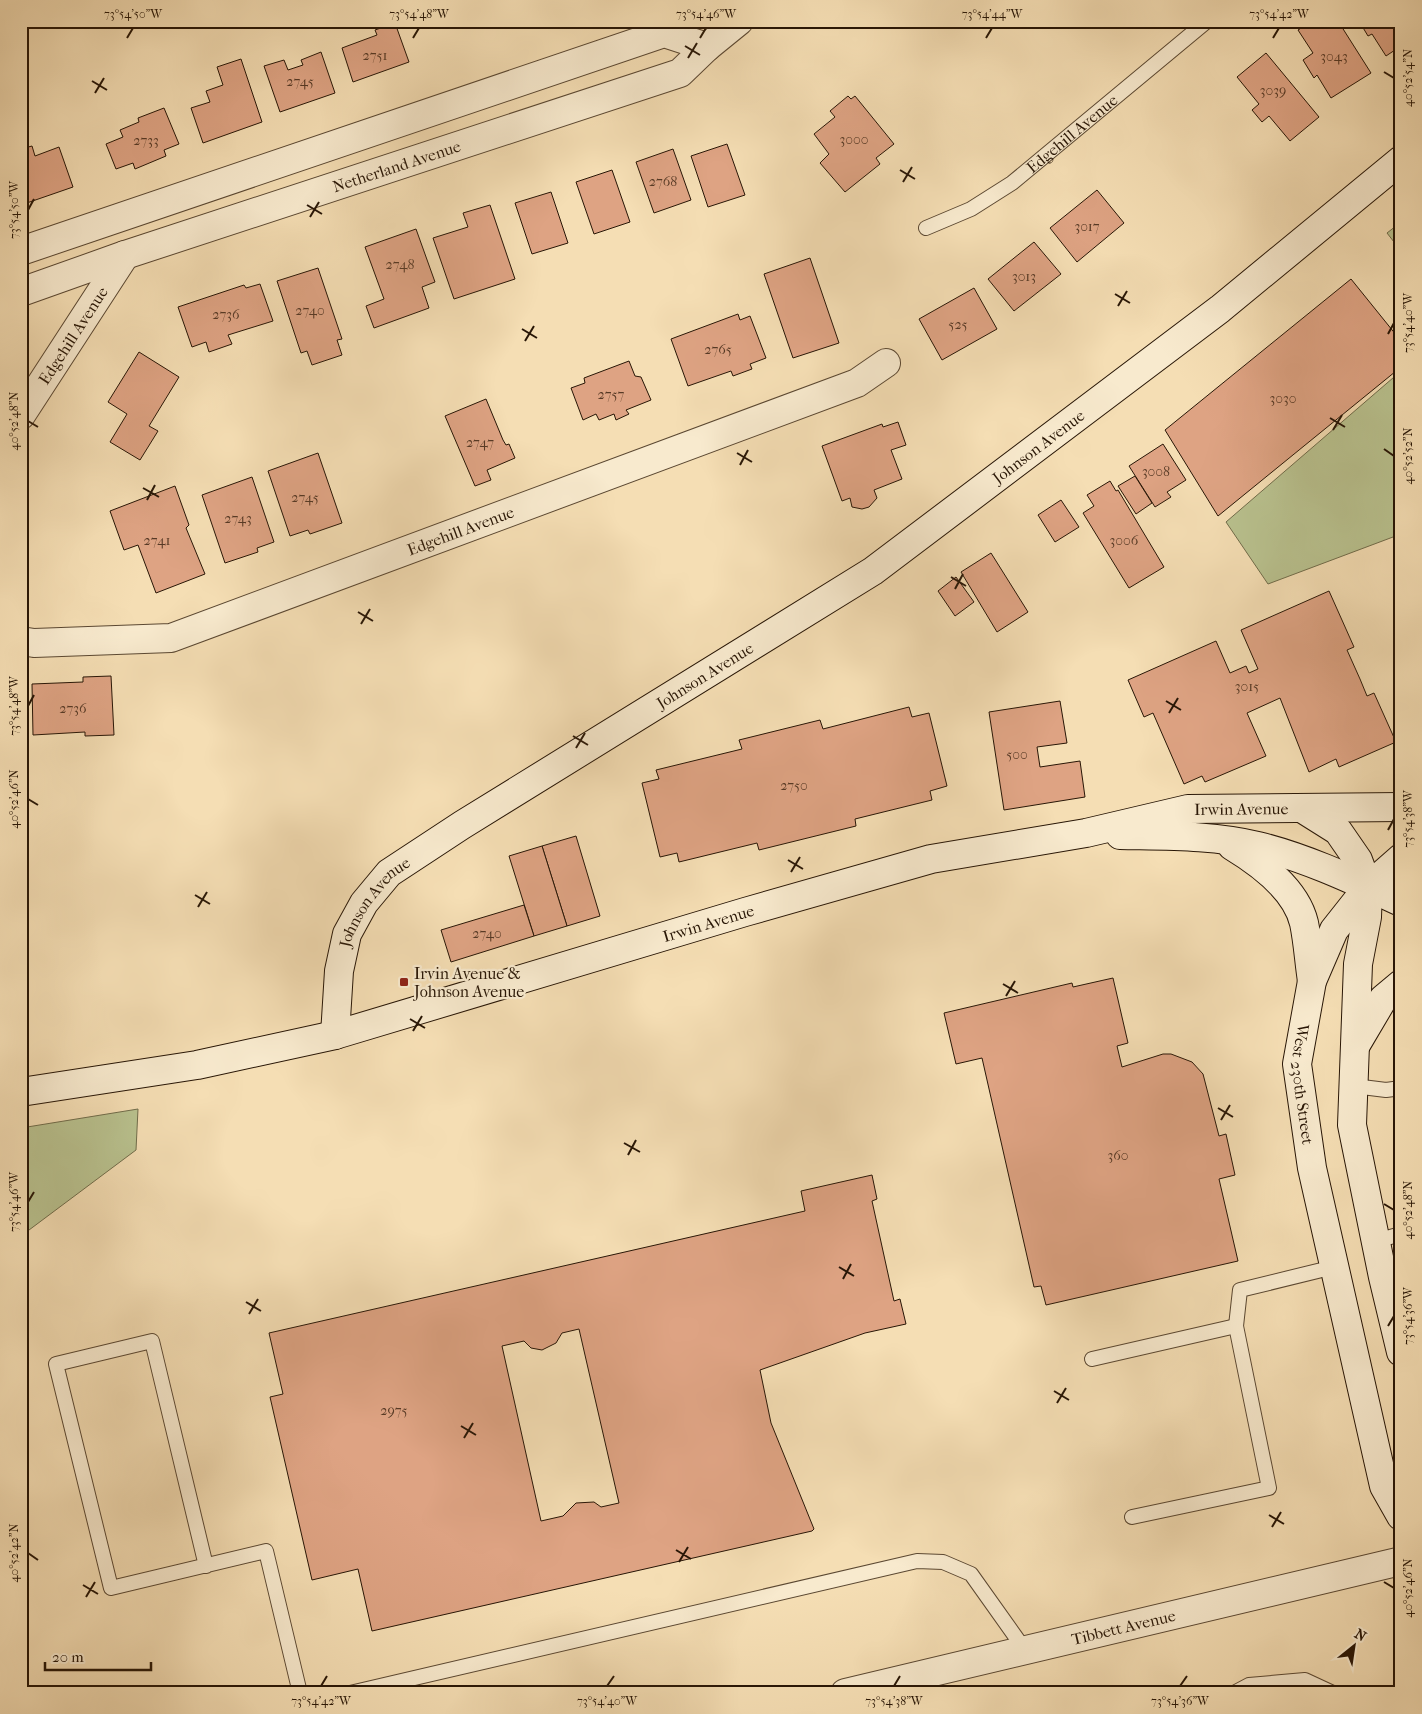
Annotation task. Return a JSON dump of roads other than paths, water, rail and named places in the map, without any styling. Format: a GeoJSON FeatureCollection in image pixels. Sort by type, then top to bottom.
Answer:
{"type":"FeatureCollection","features":[{"type":"Feature","properties":{"kind":"street"},"geometry":{"type":"LineString","coordinates":[[691,21],[707,46]]}},
{"type":"Feature","properties":{"kind":"street","name":"Netherland Avenue"},"geometry":{"type":"LineString","coordinates":[[21,292],[125,255],[680,74],[707,46],[739,21]]}},
{"type":"Feature","properties":{"kind":"street"},"geometry":{"type":"LineString","coordinates":[[21,251],[664,33],[707,46]]}},
{"type":"Feature","properties":{"kind":"street","name":"Johnson Avenue"},"geometry":{"type":"LineString","coordinates":[[335,1035],[339,971],[347,934],[364,904],[389,873],[470,820],[873,571],[1220,309],[1401,160]]}},
{"type":"Feature","properties":{"kind":"street","name":"Edgehill Avenue"},"geometry":{"type":"LineString","coordinates":[[21,415],[125,255]]}},
{"type":"Feature","properties":{"kind":"street","name":"Edgehill Avenue"},"geometry":{"type":"LineString","coordinates":[[21,641],[34,643],[171,638],[858,383],[886,363]]}},
{"type":"Feature","properties":{"kind":"street","name":"Irwin Avenue"},"geometry":{"type":"LineString","coordinates":[[335,1035],[726,917],[931,859],[1086,833],[1188,809],[1401,807]]}},
{"type":"Feature","properties":{"kind":"street"},"geometry":{"type":"LineString","coordinates":[[1303,809],[1338,831],[1358,860],[1368,887],[1367,917],[1358,964],[1357,1044],[1352,1125],[1388,1237],[1401,1352]]}},
{"type":"Feature","properties":{"kind":"street","name":"Irwin Avenue"},"geometry":{"type":"LineString","coordinates":[[1086,833],[1223,841],[1256,845],[1291,856],[1401,902]]}},
{"type":"Feature","properties":{"kind":"street"},"geometry":{"type":"LineString","coordinates":[[1223,841],[1256,861],[1285,887],[1303,921],[1312,981]]}},
{"type":"Feature","properties":{"kind":"street","name":"West 230th Street"},"geometry":{"type":"LineString","coordinates":[[1401,858],[1368,887],[1334,930],[1312,981],[1297,1064],[1312,1168],[1384,1486],[1401,1516]]}},
{"type":"Feature","properties":{"kind":"street"},"geometry":{"type":"LineString","coordinates":[[1357,1044],[1383,999],[1401,984]]}},
{"type":"Feature","properties":{"kind":"street"},"geometry":{"type":"LineString","coordinates":[[21,1092],[197,1065],[335,1035]]}},
{"type":"Feature","properties":{"kind":"street","name":"Tibbett Avenue"},"geometry":{"type":"LineString","coordinates":[[846,1693],[1401,1561]]}},
{"type":"Feature","properties":{"kind":"lane","name":"Edgehill Avenue"},"geometry":{"type":"LineString","coordinates":[[926,228],[971,209],[1012,183],[1207,21]]}},
{"type":"Feature","properties":{"kind":"lane"},"geometry":{"type":"LineString","coordinates":[[1354,1086],[1386,1090],[1401,1088]]}},
{"type":"Feature","properties":{"kind":"lane"},"geometry":{"type":"LineString","coordinates":[[1132,1517],[1269,1488],[1236,1326],[1240,1290],[1334,1267]]}},
{"type":"Feature","properties":{"kind":"lane"},"geometry":{"type":"LineString","coordinates":[[1092,1359],[1236,1326]]}},
{"type":"Feature","properties":{"kind":"lane"},"geometry":{"type":"LineString","coordinates":[[206,1566],[152,1341],[56,1364],[111,1588],[206,1566],[266,1551],[300,1693]]}},
{"type":"Feature","properties":{"kind":"lane"},"geometry":{"type":"LineString","coordinates":[[350,1693],[917,1561],[943,1562],[971,1574],[1025,1650]]}},
{"type":"Feature","properties":{"kind":"lane"},"geometry":{"type":"LineString","coordinates":[[1234,1693],[1249,1685],[1305,1680],[1333,1693]]}},
{"type":"Feature","properties":{"kind":"place","name":"Irvin Avenue & Johnson Avenue"},"geometry":{"type":"Point","coordinates":[404,982]}}]}
